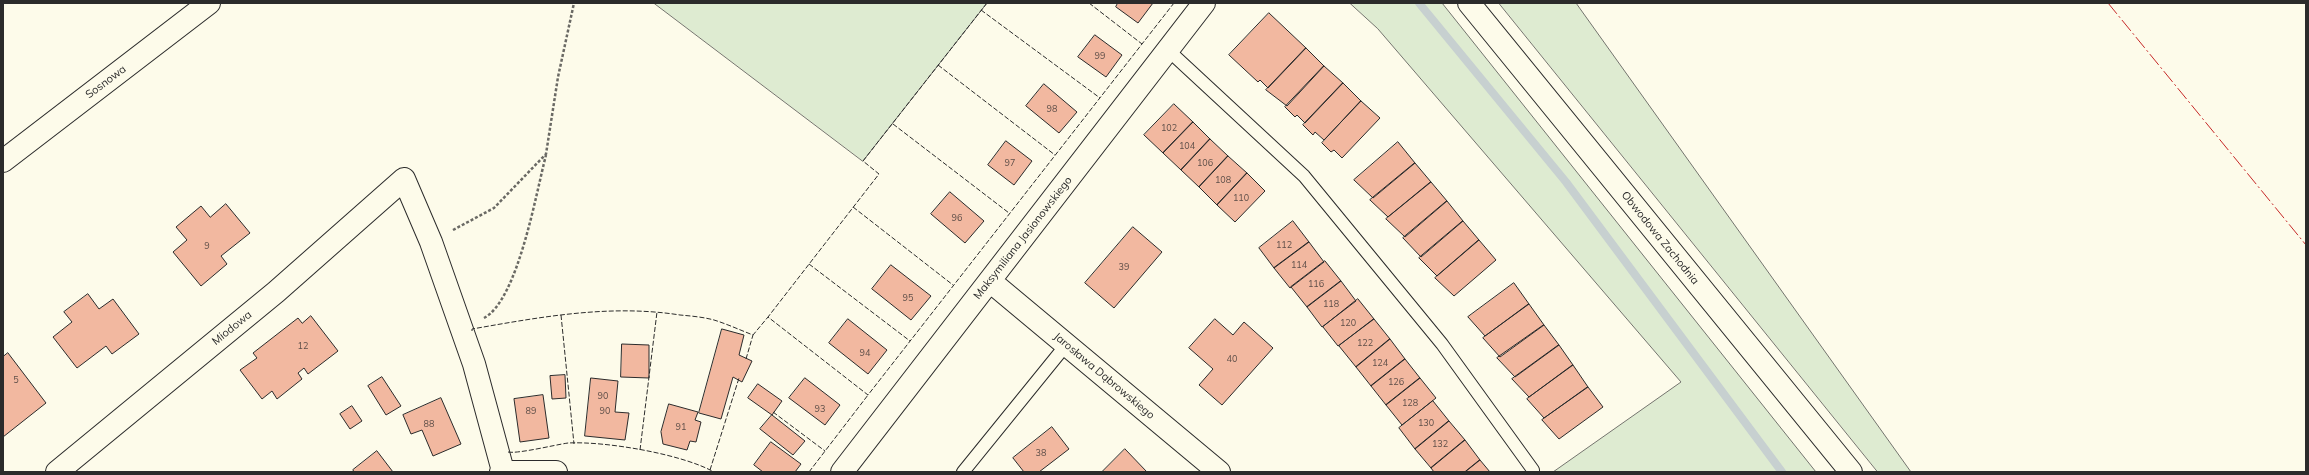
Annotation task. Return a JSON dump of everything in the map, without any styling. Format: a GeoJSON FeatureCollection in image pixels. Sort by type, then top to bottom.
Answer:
{"type":"FeatureCollection","features":[{"type":"Feature","properties":{"kind":"street","name":"Sosnowa"},"geometry":{"type":"LineString","coordinates":[[3,161],[209,3]]}},
{"type":"Feature","properties":{"kind":"street","name":"Maksymiliana Jasionowskiego"},"geometry":{"type":"LineString","coordinates":[[842,472],[1204,3]]}},
{"type":"Feature","properties":{"kind":"street","name":"Obwodowa Zachodnia"},"geometry":{"type":"LineString","coordinates":[[1469,3],[1851,472]]}},
{"type":"Feature","properties":{"kind":"street","name":"Miodowa"},"geometry":{"type":"LineString","coordinates":[[57,472],[276,292],[404,179],[431,242]]}},
{"type":"Feature","properties":{"kind":"street"},"geometry":{"type":"LineString","coordinates":[[431,242],[474,364],[502,471],[556,472]]}},
{"type":"Feature","properties":{"kind":"street","name":"Jarosława Dąbrowskiego"},"geometry":{"type":"LineString","coordinates":[[990,281],[1219,472]]}},
{"type":"Feature","properties":{"kind":"lane"},"geometry":{"type":"LineString","coordinates":[[1168,50],[1304,176],[1442,344],[1534,470]]}},
{"type":"Feature","properties":{"kind":"lane"},"geometry":{"type":"LineString","coordinates":[[963,472],[1066,345]]}},
{"type":"Feature","properties":{"kind":"path"},"geometry":{"type":"LineString","coordinates":[[462,330],[493,313],[514,277],[546,154],[558,77],[574,3]]}},
{"type":"Feature","properties":{"kind":"path"},"geometry":{"type":"LineString","coordinates":[[431,242],[494,208],[546,154]]}},
{"type":"Feature","properties":{"kind":"green space"},"geometry":{"type":"Polygon","coordinates":[[[654,3],[987,3],[863,161],[654,3]]]}},
{"type":"Feature","properties":{"kind":"green space"},"geometry":{"type":"Polygon","coordinates":[[[1350,3],[1442,3],[1816,472],[1553,472],[1681,382],[1378,29],[1350,3]]]}},
{"type":"Feature","properties":{"kind":"green space"},"geometry":{"type":"Polygon","coordinates":[[[1499,3],[1576,3],[1911,472],[1878,472],[1499,3]]]}},
{"type":"Feature","properties":{"kind":"building"},"geometry":{"type":"Polygon","coordinates":[[[1118,3],[1153,3],[1138,23],[1116,7],[1118,3]]]}},
{"type":"Feature","properties":{"kind":"building"},"geometry":{"type":"Polygon","coordinates":[[[1269,13],[1306,48],[1268,88],[1260,80],[1258,82],[1229,55],[1269,13]]]}},
{"type":"Feature","properties":{"kind":"building"},"geometry":{"type":"Polygon","coordinates":[[[1095,35],[1122,55],[1106,77],[1078,57],[1095,35]]]}},
{"type":"Feature","properties":{"kind":"building"},"geometry":{"type":"Polygon","coordinates":[[[1306,48],[1324,66],[1287,106],[1266,90],[1306,48]]]}},
{"type":"Feature","properties":{"kind":"building"},"geometry":{"type":"Polygon","coordinates":[[[1324,66],[1343,83],[1305,123],[1297,115],[1295,117],[1285,107],[1324,66]]]}},
{"type":"Feature","properties":{"kind":"building"},"geometry":{"type":"Polygon","coordinates":[[[1343,83],[1361,101],[1324,140],[1315,132],[1313,135],[1303,125],[1343,83]]]}},
{"type":"Feature","properties":{"kind":"building"},"geometry":{"type":"Polygon","coordinates":[[[1044,84],[1077,112],[1059,133],[1026,106],[1044,84]]]}},
{"type":"Feature","properties":{"kind":"building"},"geometry":{"type":"Polygon","coordinates":[[[1361,101],[1380,118],[1342,158],[1334,150],[1331,152],[1322,143],[1361,101]]]}},
{"type":"Feature","properties":{"kind":"building"},"geometry":{"type":"Polygon","coordinates":[[[1174,104],[1193,122],[1163,153],[1144,135],[1174,104]]]}},
{"type":"Feature","properties":{"kind":"building"},"geometry":{"type":"Polygon","coordinates":[[[1193,122],[1210,139],[1181,170],[1163,153],[1193,122]]]}},
{"type":"Feature","properties":{"kind":"building"},"geometry":{"type":"Polygon","coordinates":[[[1210,139],[1228,156],[1199,187],[1181,170],[1210,139]]]}},
{"type":"Feature","properties":{"kind":"building"},"geometry":{"type":"Polygon","coordinates":[[[1006,141],[1032,161],[1014,185],[988,165],[1006,141]]]}},
{"type":"Feature","properties":{"kind":"building"},"geometry":{"type":"Polygon","coordinates":[[[1398,142],[1415,163],[1373,198],[1354,180],[1398,142]]]}},
{"type":"Feature","properties":{"kind":"building"},"geometry":{"type":"Polygon","coordinates":[[[1228,156],[1247,173],[1217,205],[1199,187],[1228,156]]]}},
{"type":"Feature","properties":{"kind":"building"},"geometry":{"type":"Polygon","coordinates":[[[1415,163],[1431,182],[1388,217],[1370,200],[1415,163]]]}},
{"type":"Feature","properties":{"kind":"building"},"geometry":{"type":"Polygon","coordinates":[[[1247,173],[1265,191],[1235,222],[1217,205],[1247,173]]]}},
{"type":"Feature","properties":{"kind":"building"},"geometry":{"type":"Polygon","coordinates":[[[1431,182],[1447,201],[1405,237],[1386,219],[1431,182]]]}},
{"type":"Feature","properties":{"kind":"building"},"geometry":{"type":"Polygon","coordinates":[[[950,192],[984,221],[965,243],[931,214],[950,192]]]}},
{"type":"Feature","properties":{"kind":"building"},"geometry":{"type":"Polygon","coordinates":[[[1447,201],[1463,221],[1421,257],[1403,238],[1447,201]]]}},
{"type":"Feature","properties":{"kind":"building"},"geometry":{"type":"Polygon","coordinates":[[[226,204],[250,233],[221,256],[227,264],[201,286],[173,252],[187,240],[176,227],[201,206],[210,217],[226,204]]]}},
{"type":"Feature","properties":{"kind":"building"},"geometry":{"type":"Polygon","coordinates":[[[1293,221],[1309,242],[1274,268],[1259,248],[1293,221]]]}},
{"type":"Feature","properties":{"kind":"building"},"geometry":{"type":"Polygon","coordinates":[[[1463,221],[1479,240],[1437,276],[1419,258],[1463,221]]]}},
{"type":"Feature","properties":{"kind":"building"},"geometry":{"type":"Polygon","coordinates":[[[1133,227],[1162,252],[1114,308],[1085,283],[1133,227]]]}},
{"type":"Feature","properties":{"kind":"building"},"geometry":{"type":"Polygon","coordinates":[[[1479,240],[1496,260],[1454,296],[1435,278],[1479,240]]]}},
{"type":"Feature","properties":{"kind":"building"},"geometry":{"type":"Polygon","coordinates":[[[1309,242],[1324,262],[1290,288],[1274,268],[1309,242]]]}},
{"type":"Feature","properties":{"kind":"building"},"geometry":{"type":"Polygon","coordinates":[[[1325,261],[1341,281],[1307,307],[1291,287],[1325,261]]]}},
{"type":"Feature","properties":{"kind":"building"},"geometry":{"type":"Polygon","coordinates":[[[891,265],[931,296],[911,320],[872,289],[891,265]]]}},
{"type":"Feature","properties":{"kind":"building"},"geometry":{"type":"Polygon","coordinates":[[[1341,281],[1356,301],[1322,327],[1307,307],[1341,281]]]}},
{"type":"Feature","properties":{"kind":"building"},"geometry":{"type":"Polygon","coordinates":[[[1514,283],[1529,304],[1485,336],[1468,317],[1514,283]]]}},
{"type":"Feature","properties":{"kind":"building"},"geometry":{"type":"Polygon","coordinates":[[[88,294],[99,309],[113,299],[139,334],[112,354],[106,346],[77,368],[53,337],[72,322],[64,312],[88,294]]]}},
{"type":"Feature","properties":{"kind":"building"},"geometry":{"type":"Polygon","coordinates":[[[1358,299],[1374,319],[1338,346],[1323,327],[1358,299]]]}},
{"type":"Feature","properties":{"kind":"building"},"geometry":{"type":"Polygon","coordinates":[[[1529,304],[1544,325],[1500,357],[1483,338],[1529,304]]]}},
{"type":"Feature","properties":{"kind":"building"},"geometry":{"type":"Polygon","coordinates":[[[311,316],[338,351],[308,374],[304,368],[298,373],[302,379],[277,399],[272,391],[262,399],[240,370],[257,358],[253,353],[298,318],[302,323],[311,316]]]}},
{"type":"Feature","properties":{"kind":"building"},"geometry":{"type":"Polygon","coordinates":[[[848,319],[887,350],[868,374],[829,343],[848,319]]]}},
{"type":"Feature","properties":{"kind":"building"},"geometry":{"type":"Polygon","coordinates":[[[1215,319],[1233,335],[1244,322],[1273,348],[1222,405],[1199,385],[1213,369],[1189,348],[1215,319]]]}},
{"type":"Feature","properties":{"kind":"building"},"geometry":{"type":"Polygon","coordinates":[[[1374,319],[1390,339],[1356,367],[1339,346],[1374,319]]]}},
{"type":"Feature","properties":{"kind":"building"},"geometry":{"type":"Polygon","coordinates":[[[1544,325],[1559,345],[1515,377],[1497,358],[1544,325]]]}},
{"type":"Feature","properties":{"kind":"building"},"geometry":{"type":"Polygon","coordinates":[[[722,329],[744,335],[739,355],[752,361],[742,382],[733,377],[721,419],[699,413],[722,329]]]}},
{"type":"Feature","properties":{"kind":"building"},"geometry":{"type":"Polygon","coordinates":[[[1390,339],[1405,359],[1371,386],[1356,367],[1390,339]]]}},
{"type":"Feature","properties":{"kind":"building"},"geometry":{"type":"Polygon","coordinates":[[[622,344],[649,345],[649,378],[621,377],[622,344]]]}},
{"type":"Feature","properties":{"kind":"building"},"geometry":{"type":"Polygon","coordinates":[[[1559,345],[1573,365],[1529,397],[1512,379],[1559,345]]]}},
{"type":"Feature","properties":{"kind":"building"},"geometry":{"type":"Polygon","coordinates":[[[8,353],[46,403],[3,437],[3,357],[8,353]]]}},
{"type":"Feature","properties":{"kind":"building"},"geometry":{"type":"Polygon","coordinates":[[[1405,359],[1420,378],[1386,405],[1371,386],[1405,359]]]}},
{"type":"Feature","properties":{"kind":"building"},"geometry":{"type":"Polygon","coordinates":[[[1573,365],[1588,387],[1544,418],[1527,399],[1573,365]]]}},
{"type":"Feature","properties":{"kind":"building"},"geometry":{"type":"Polygon","coordinates":[[[565,375],[566,398],[552,399],[550,376],[565,375]]]}},
{"type":"Feature","properties":{"kind":"building"},"geometry":{"type":"Polygon","coordinates":[[[382,377],[401,406],[386,415],[368,386],[382,377]]]}},
{"type":"Feature","properties":{"kind":"building"},"geometry":{"type":"Polygon","coordinates":[[[591,378],[618,381],[615,412],[629,413],[625,440],[585,436],[591,378]]]}},
{"type":"Feature","properties":{"kind":"building"},"geometry":{"type":"Polygon","coordinates":[[[805,378],[840,405],[825,425],[789,398],[805,378]]]}},
{"type":"Feature","properties":{"kind":"building"},"geometry":{"type":"Polygon","coordinates":[[[1420,378],[1436,398],[1402,425],[1386,405],[1420,378]]]}},
{"type":"Feature","properties":{"kind":"building"},"geometry":{"type":"Polygon","coordinates":[[[758,384],[782,401],[772,415],[748,398],[758,384]]]}},
{"type":"Feature","properties":{"kind":"building"},"geometry":{"type":"Polygon","coordinates":[[[1588,387],[1603,407],[1559,439],[1542,420],[1588,387]]]}},
{"type":"Feature","properties":{"kind":"building"},"geometry":{"type":"Polygon","coordinates":[[[543,395],[549,438],[520,442],[514,399],[543,395]]]}},
{"type":"Feature","properties":{"kind":"building"},"geometry":{"type":"Polygon","coordinates":[[[441,398],[461,444],[433,456],[422,430],[411,434],[403,415],[441,398]]]}},
{"type":"Feature","properties":{"kind":"building"},"geometry":{"type":"Polygon","coordinates":[[[1433,401],[1449,421],[1415,449],[1399,428],[1433,401]]]}},
{"type":"Feature","properties":{"kind":"building"},"geometry":{"type":"Polygon","coordinates":[[[669,404],[698,412],[695,420],[701,422],[696,442],[690,441],[687,450],[663,444],[661,432],[669,404]]]}},
{"type":"Feature","properties":{"kind":"building"},"geometry":{"type":"Polygon","coordinates":[[[352,406],[362,421],[350,429],[340,414],[352,406]]]}},
{"type":"Feature","properties":{"kind":"building"},"geometry":{"type":"Polygon","coordinates":[[[772,415],[805,441],[793,455],[760,429],[772,415]]]}},
{"type":"Feature","properties":{"kind":"building"},"geometry":{"type":"Polygon","coordinates":[[[1449,421],[1465,440],[1431,468],[1415,449],[1449,421]]]}},
{"type":"Feature","properties":{"kind":"building"},"geometry":{"type":"Polygon","coordinates":[[[1052,427],[1069,449],[1039,472],[1024,472],[1013,458],[1052,427]]]}},
{"type":"Feature","properties":{"kind":"building"},"geometry":{"type":"Polygon","coordinates":[[[1465,440],[1480,460],[1465,472],[1434,472],[1431,468],[1465,440]]]}},
{"type":"Feature","properties":{"kind":"building"},"geometry":{"type":"Polygon","coordinates":[[[771,442],[801,464],[795,472],[763,472],[754,465],[771,442]]]}},
{"type":"Feature","properties":{"kind":"building"},"geometry":{"type":"Polygon","coordinates":[[[1125,449],[1147,472],[1102,472],[1125,449]]]}},
{"type":"Feature","properties":{"kind":"building"},"geometry":{"type":"Polygon","coordinates":[[[377,451],[393,472],[354,472],[353,470],[377,451]]]}},
{"type":"Feature","properties":{"kind":"building"},"geometry":{"type":"Polygon","coordinates":[[[1480,460],[1490,472],[1465,472],[1480,460]]]}},
{"type":"Feature","properties":{"kind":"waterway"},"geometry":{"type":"LineString","coordinates":[[1419,3],[1566,182],[1782,472]]}},
{"type":"Feature","properties":{"kind":"fence"},"geometry":{"type":"LineString","coordinates":[[987,3],[863,161],[879,174],[768,317],[868,395],[1174,3]]}},
{"type":"Feature","properties":{"kind":"fence"},"geometry":{"type":"LineString","coordinates":[[1089,3],[1142,44]]}},
{"type":"Feature","properties":{"kind":"fence"},"geometry":{"type":"LineString","coordinates":[[981,10],[1100,98]]}},
{"type":"Feature","properties":{"kind":"fence"},"geometry":{"type":"LineString","coordinates":[[938,65],[1055,155]]}},
{"type":"Feature","properties":{"kind":"fence"},"geometry":{"type":"LineString","coordinates":[[893,124],[1009,213]]}},
{"type":"Feature","properties":{"kind":"fence"},"geometry":{"type":"LineString","coordinates":[[853,207],[953,285]]}},
{"type":"Feature","properties":{"kind":"fence"},"geometry":{"type":"LineString","coordinates":[[809,264],[910,341]]}},
{"type":"Feature","properties":{"kind":"fence"},"geometry":{"type":"LineString","coordinates":[[472,331],[472,329],[550,316],[602,311],[628,311],[654,312],[706,318],[753,335],[768,317]]}},
{"type":"Feature","properties":{"kind":"fence"},"geometry":{"type":"LineString","coordinates":[[640,450],[657,312]]}},
{"type":"Feature","properties":{"kind":"fence"},"geometry":{"type":"LineString","coordinates":[[561,315],[574,444]]}},
{"type":"Feature","properties":{"kind":"fence"},"geometry":{"type":"LineString","coordinates":[[746,359],[753,335]]}},
{"type":"Feature","properties":{"kind":"fence"},"geometry":{"type":"LineString","coordinates":[[710,470],[739,378]]}},
{"type":"Feature","properties":{"kind":"fence"},"geometry":{"type":"LineString","coordinates":[[809,472],[868,395]]}},
{"type":"Feature","properties":{"kind":"fence"},"geometry":{"type":"LineString","coordinates":[[773,412],[825,451]]}},
{"type":"Feature","properties":{"kind":"fence"},"geometry":{"type":"LineString","coordinates":[[508,452],[528,451],[568,443],[602,444],[663,454],[714,472]]}},
{"type":"Feature","properties":{"kind":"power"},"geometry":{"type":"LineString","coordinates":[[2108,3],[2306,245]]}}]}
